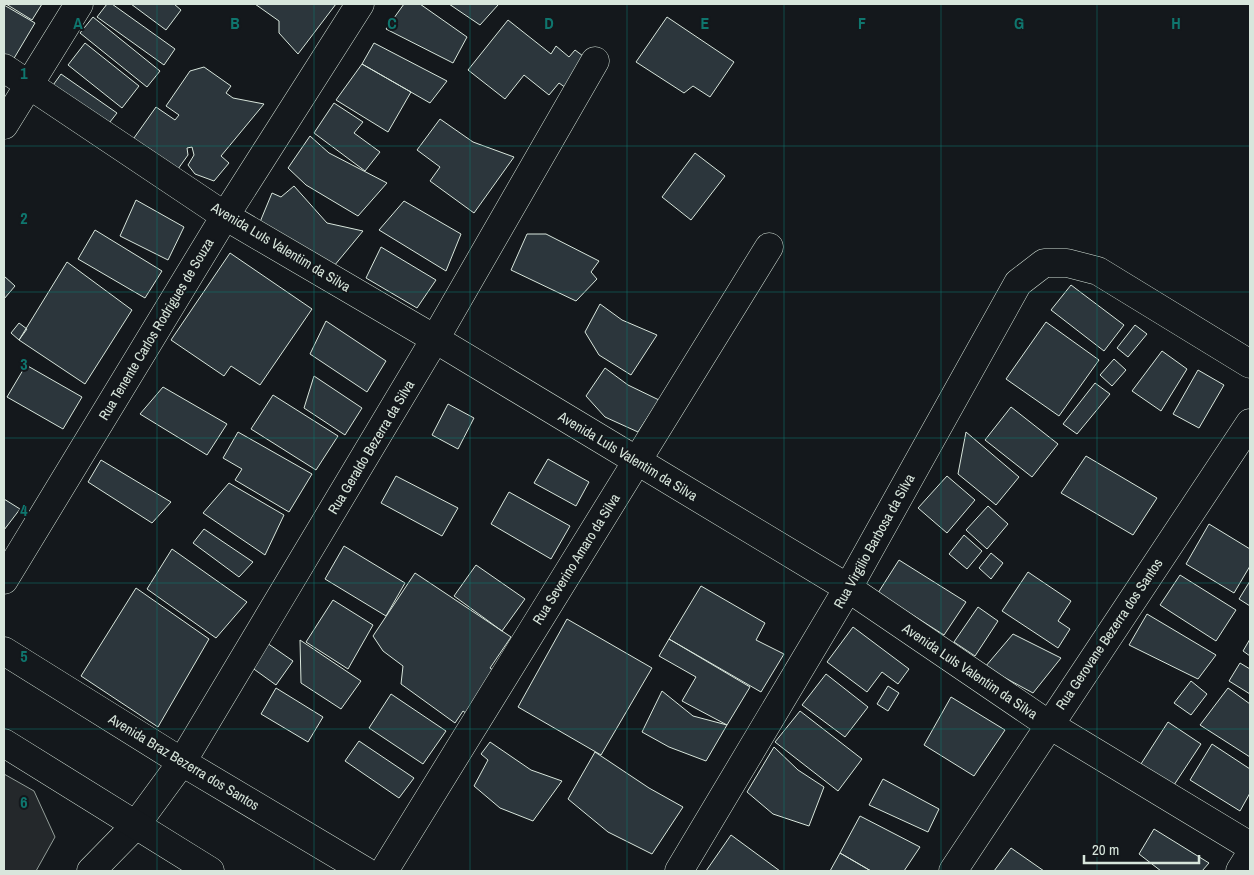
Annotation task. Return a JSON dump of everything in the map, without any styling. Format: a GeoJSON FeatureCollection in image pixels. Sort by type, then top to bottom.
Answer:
{"type":"FeatureCollection","features":[{"type":"Feature","properties":{"kind":"street"},"geometry":{"type":"LineString","coordinates":[[4,125],[79,4]]}},
{"type":"Feature","properties":{"kind":"street","name":"Rua Tenente Carlos Rodrigues de Souza"},"geometry":{"type":"LineString","coordinates":[[4,580],[225,216],[360,4]]}},
{"type":"Feature","properties":{"kind":"street","name":"Rua Geraldo Bezerra da Silva"},"geometry":{"type":"LineString","coordinates":[[90,871],[135,826],[182,762],[436,339],[595,61]]}},
{"type":"Feature","properties":{"kind":"street","name":"Avenida LuIs Valentim da Silva"},"geometry":{"type":"LineString","coordinates":[[4,68],[225,216],[436,339],[636,462],[848,588],[1048,724],[1250,846]]}},
{"type":"Feature","properties":{"kind":"street","name":"Rua Severino Amaro da Silva"},"geometry":{"type":"LineString","coordinates":[[384,871],[769,248]]}},
{"type":"Feature","properties":{"kind":"street","name":"Rua Virgilio Barbosa da Silva"},"geometry":{"type":"LineString","coordinates":[[679,871],[848,588],[1018,283],[1044,263],[1067,263],[1098,271],[1250,364]]}},
{"type":"Feature","properties":{"kind":"street","name":"Rua Gerovane Bezerra dos Santos"},"geometry":{"type":"LineString","coordinates":[[952,871],[1250,423]]}},
{"type":"Feature","properties":{"kind":"street","name":"Avenida Braz Bezerra dos Santos"},"geometry":{"type":"LineString","coordinates":[[4,651],[182,762],[365,871]]}},
{"type":"Feature","properties":{"kind":"street"},"geometry":{"type":"LineString","coordinates":[[4,743],[210,871]]}},
{"type":"Feature","properties":{"kind":"street"},"geometry":{"type":"LineString","coordinates":[[1240,871],[1250,855]]}},
{"type":"Feature","properties":{"kind":"shaded area"},"geometry":{"type":"Polygon","coordinates":[[[4,774],[34,791],[55,837],[36,871],[4,871],[4,774]]]}},
{"type":"Feature","properties":{"kind":"building"},"geometry":{"type":"Polygon","coordinates":[[[6,4],[42,4],[32,20],[6,4]]]}},
{"type":"Feature","properties":{"kind":"building"},"geometry":{"type":"Polygon","coordinates":[[[107,4],[112,4],[175,49],[164,65],[97,17],[107,4]]]}},
{"type":"Feature","properties":{"kind":"building"},"geometry":{"type":"Polygon","coordinates":[[[131,4],[174,4],[181,10],[166,30],[131,4]]]}},
{"type":"Feature","properties":{"kind":"building"},"geometry":{"type":"Polygon","coordinates":[[[255,4],[336,4],[298,54],[279,33],[279,21],[255,4]]]}},
{"type":"Feature","properties":{"kind":"building"},"geometry":{"type":"Polygon","coordinates":[[[404,4],[420,4],[467,37],[453,63],[386,29],[404,4]]]}},
{"type":"Feature","properties":{"kind":"building"},"geometry":{"type":"Polygon","coordinates":[[[449,4],[497,4],[498,5],[480,25],[449,4]]]}},
{"type":"Feature","properties":{"kind":"building"},"geometry":{"type":"Polygon","coordinates":[[[4,5],[35,23],[13,60],[4,55],[4,5]]]}},
{"type":"Feature","properties":{"kind":"building"},"geometry":{"type":"Polygon","coordinates":[[[93,17],[160,71],[147,87],[80,33],[93,17]]]}},
{"type":"Feature","properties":{"kind":"building"},"geometry":{"type":"Polygon","coordinates":[[[667,17],[734,62],[710,97],[693,86],[684,93],[636,62],[667,17]]]}},
{"type":"Feature","properties":{"kind":"building"},"geometry":{"type":"Polygon","coordinates":[[[508,20],[551,54],[556,46],[569,57],[575,50],[591,62],[569,90],[559,83],[549,95],[524,75],[505,99],[468,70],[508,20]]]}},
{"type":"Feature","properties":{"kind":"building"},"geometry":{"type":"Polygon","coordinates":[[[85,43],[139,86],[122,108],[68,65],[85,43]]]}},
{"type":"Feature","properties":{"kind":"building"},"geometry":{"type":"Polygon","coordinates":[[[374,43],[447,81],[430,103],[362,64],[374,43]]]}},
{"type":"Feature","properties":{"kind":"building"},"geometry":{"type":"Polygon","coordinates":[[[362,64],[411,92],[388,132],[336,100],[362,64]]]}},
{"type":"Feature","properties":{"kind":"building"},"geometry":{"type":"Polygon","coordinates":[[[204,67],[231,86],[226,93],[233,98],[264,104],[221,156],[229,163],[214,181],[195,174],[188,165],[194,155],[192,147],[187,148],[188,155],[173,176],[129,145],[156,107],[175,120],[179,115],[166,106],[190,71],[204,67]]]}},
{"type":"Feature","properties":{"kind":"building"},"geometry":{"type":"Polygon","coordinates":[[[61,74],[117,113],[106,127],[51,88],[61,74]]]}},
{"type":"Feature","properties":{"kind":"building"},"geometry":{"type":"Polygon","coordinates":[[[334,103],[363,122],[354,133],[380,152],[365,171],[314,133],[334,103]]]}},
{"type":"Feature","properties":{"kind":"building"},"geometry":{"type":"Polygon","coordinates":[[[440,119],[473,142],[514,157],[474,213],[430,181],[440,167],[417,150],[440,119]]]}},
{"type":"Feature","properties":{"kind":"building"},"geometry":{"type":"Polygon","coordinates":[[[310,136],[329,153],[387,183],[358,216],[306,185],[288,168],[310,136]]]}},
{"type":"Feature","properties":{"kind":"building"},"geometry":{"type":"Polygon","coordinates":[[[695,153],[725,176],[691,220],[662,197],[695,153]]]}},
{"type":"Feature","properties":{"kind":"building"},"geometry":{"type":"Polygon","coordinates":[[[294,186],[327,223],[363,231],[329,272],[260,222],[272,193],[281,197],[294,186]]]}},
{"type":"Feature","properties":{"kind":"building"},"geometry":{"type":"Polygon","coordinates":[[[136,200],[184,227],[168,260],[120,236],[136,200]]]}},
{"type":"Feature","properties":{"kind":"building"},"geometry":{"type":"Polygon","coordinates":[[[404,201],[461,234],[446,271],[379,230],[404,201]]]}},
{"type":"Feature","properties":{"kind":"building"},"geometry":{"type":"Polygon","coordinates":[[[95,230],[162,271],[145,298],[78,259],[95,230]]]}},
{"type":"Feature","properties":{"kind":"building"},"geometry":{"type":"Polygon","coordinates":[[[527,234],[546,234],[599,261],[591,272],[597,279],[576,301],[511,270],[527,234]]]}},
{"type":"Feature","properties":{"kind":"building"},"geometry":{"type":"Polygon","coordinates":[[[381,247],[436,280],[417,308],[366,278],[381,247]]]}},
{"type":"Feature","properties":{"kind":"building"},"geometry":{"type":"Polygon","coordinates":[[[230,253],[312,309],[260,385],[231,366],[224,376],[171,340],[230,253]]]}},
{"type":"Feature","properties":{"kind":"building"},"geometry":{"type":"Polygon","coordinates":[[[67,262],[132,310],[85,384],[19,340],[67,262]]]}},
{"type":"Feature","properties":{"kind":"building"},"geometry":{"type":"Polygon","coordinates":[[[4,276],[15,286],[4,299],[4,276]]]}},
{"type":"Feature","properties":{"kind":"building"},"geometry":{"type":"Polygon","coordinates":[[[1071,285],[1124,325],[1104,351],[1051,310],[1071,285]]]}},
{"type":"Feature","properties":{"kind":"building"},"geometry":{"type":"Polygon","coordinates":[[[600,304],[622,320],[657,335],[631,375],[599,355],[585,332],[600,304]]]}},
{"type":"Feature","properties":{"kind":"building"},"geometry":{"type":"Polygon","coordinates":[[[326,321],[386,361],[367,392],[310,354],[326,321]]]}},
{"type":"Feature","properties":{"kind":"building"},"geometry":{"type":"Polygon","coordinates":[[[1046,322],[1099,360],[1059,416],[1006,379],[1046,322]]]}},
{"type":"Feature","properties":{"kind":"building"},"geometry":{"type":"Polygon","coordinates":[[[19,323],[27,329],[19,340],[11,333],[19,323]]]}},
{"type":"Feature","properties":{"kind":"building"},"geometry":{"type":"Polygon","coordinates":[[[1135,325],[1147,334],[1128,357],[1117,348],[1135,325]]]}},
{"type":"Feature","properties":{"kind":"building"},"geometry":{"type":"Polygon","coordinates":[[[1162,351],[1187,369],[1161,411],[1132,391],[1162,351]]]}},
{"type":"Feature","properties":{"kind":"building"},"geometry":{"type":"Polygon","coordinates":[[[1114,359],[1126,370],[1112,386],[1100,375],[1114,359]]]}},
{"type":"Feature","properties":{"kind":"building"},"geometry":{"type":"Polygon","coordinates":[[[26,365],[82,397],[63,429],[7,397],[26,365]]]}},
{"type":"Feature","properties":{"kind":"building"},"geometry":{"type":"Polygon","coordinates":[[[605,368],[628,385],[659,400],[638,432],[605,417],[586,396],[605,368]]]}},
{"type":"Feature","properties":{"kind":"building"},"geometry":{"type":"Polygon","coordinates":[[[1198,370],[1224,385],[1199,428],[1173,414],[1198,370]]]}},
{"type":"Feature","properties":{"kind":"building"},"geometry":{"type":"Polygon","coordinates":[[[314,376],[362,408],[345,435],[304,408],[314,376]]]}},
{"type":"Feature","properties":{"kind":"building"},"geometry":{"type":"Polygon","coordinates":[[[1095,383],[1110,394],[1077,434],[1063,424],[1095,383]]]}},
{"type":"Feature","properties":{"kind":"building"},"geometry":{"type":"Polygon","coordinates":[[[163,387],[227,424],[207,455],[140,414],[163,387]]]}},
{"type":"Feature","properties":{"kind":"building"},"geometry":{"type":"Polygon","coordinates":[[[273,395],[338,436],[316,470],[251,429],[273,395]]]}},
{"type":"Feature","properties":{"kind":"building"},"geometry":{"type":"Polygon","coordinates":[[[448,404],[474,418],[458,449],[432,435],[448,404]]]}},
{"type":"Feature","properties":{"kind":"building"},"geometry":{"type":"Polygon","coordinates":[[[1011,407],[1058,444],[1032,477],[985,440],[1011,407]]]}},
{"type":"Feature","properties":{"kind":"building"},"geometry":{"type":"Polygon","coordinates":[[[238,432],[312,474],[289,512],[235,480],[242,469],[223,458],[238,432]]]}},
{"type":"Feature","properties":{"kind":"building"},"geometry":{"type":"Polygon","coordinates":[[[966,432],[1019,477],[996,505],[958,474],[966,432]]]}},
{"type":"Feature","properties":{"kind":"building"},"geometry":{"type":"Polygon","coordinates":[[[1086,456],[1157,498],[1133,535],[1061,493],[1086,456]]]}},
{"type":"Feature","properties":{"kind":"building"},"geometry":{"type":"Polygon","coordinates":[[[548,459],[589,482],[576,506],[534,483],[548,459]]]}},
{"type":"Feature","properties":{"kind":"building"},"geometry":{"type":"Polygon","coordinates":[[[101,460],[171,502],[152,523],[88,482],[101,460]]]}},
{"type":"Feature","properties":{"kind":"building"},"geometry":{"type":"Polygon","coordinates":[[[396,476],[458,508],[442,536],[381,503],[396,476]]]}},
{"type":"Feature","properties":{"kind":"building"},"geometry":{"type":"Polygon","coordinates":[[[947,476],[975,500],[947,533],[918,508],[947,476]]]}},
{"type":"Feature","properties":{"kind":"building"},"geometry":{"type":"Polygon","coordinates":[[[229,483],[284,515],[265,555],[203,513],[229,483]]]}},
{"type":"Feature","properties":{"kind":"building"},"geometry":{"type":"Polygon","coordinates":[[[509,492],[570,526],[551,559],[491,524],[509,492]]]}},
{"type":"Feature","properties":{"kind":"building"},"geometry":{"type":"Polygon","coordinates":[[[4,499],[20,509],[4,530],[4,499]]]}},
{"type":"Feature","properties":{"kind":"building"},"geometry":{"type":"Polygon","coordinates":[[[988,506],[1008,524],[987,549],[966,530],[988,506]]]}},
{"type":"Feature","properties":{"kind":"building"},"geometry":{"type":"Polygon","coordinates":[[[1209,524],[1250,549],[1250,566],[1234,593],[1186,564],[1209,524]]]}},
{"type":"Feature","properties":{"kind":"building"},"geometry":{"type":"Polygon","coordinates":[[[204,529],[253,562],[239,577],[193,543],[204,529]]]}},
{"type":"Feature","properties":{"kind":"building"},"geometry":{"type":"Polygon","coordinates":[[[964,535],[982,551],[967,569],[949,554],[964,535]]]}},
{"type":"Feature","properties":{"kind":"building"},"geometry":{"type":"Polygon","coordinates":[[[344,546],[405,583],[386,616],[325,579],[344,546]]]}},
{"type":"Feature","properties":{"kind":"building"},"geometry":{"type":"Polygon","coordinates":[[[172,549],[247,602],[216,638],[147,589],[172,549]]]}},
{"type":"Feature","properties":{"kind":"building"},"geometry":{"type":"Polygon","coordinates":[[[991,553],[1003,563],[991,579],[979,568],[991,553]]]}},
{"type":"Feature","properties":{"kind":"building"},"geometry":{"type":"Polygon","coordinates":[[[899,560],[966,602],[944,635],[878,593],[899,560]]]}},
{"type":"Feature","properties":{"kind":"building"},"geometry":{"type":"Polygon","coordinates":[[[476,565],[525,599],[502,631],[454,596],[476,565]]]}},
{"type":"Feature","properties":{"kind":"building"},"geometry":{"type":"Polygon","coordinates":[[[1028,572],[1071,601],[1058,621],[1070,629],[1058,648],[1002,611],[1028,572]]]}},
{"type":"Feature","properties":{"kind":"building"},"geometry":{"type":"Polygon","coordinates":[[[415,573],[511,637],[490,668],[502,676],[474,719],[463,711],[455,723],[401,684],[403,666],[383,651],[373,636],[415,573]]]}},
{"type":"Feature","properties":{"kind":"building"},"geometry":{"type":"Polygon","coordinates":[[[1180,575],[1236,610],[1216,641],[1160,605],[1180,575]]]}},
{"type":"Feature","properties":{"kind":"building"},"geometry":{"type":"Polygon","coordinates":[[[1250,581],[1250,606],[1239,599],[1250,581]]]}},
{"type":"Feature","properties":{"kind":"building"},"geometry":{"type":"Polygon","coordinates":[[[701,586],[765,623],[756,640],[784,654],[761,692],[669,639],[701,586]]]}},
{"type":"Feature","properties":{"kind":"building"},"geometry":{"type":"Polygon","coordinates":[[[136,588],[209,639],[158,727],[81,676],[136,588]]]}},
{"type":"Feature","properties":{"kind":"building"},"geometry":{"type":"Polygon","coordinates":[[[333,600],[373,625],[348,669],[306,642],[333,600]]]}},
{"type":"Feature","properties":{"kind":"building"},"geometry":{"type":"Polygon","coordinates":[[[978,607],[998,621],[975,656],[954,642],[978,607]]]}},
{"type":"Feature","properties":{"kind":"building"},"geometry":{"type":"Polygon","coordinates":[[[1147,614],[1216,655],[1198,679],[1129,645],[1147,614]]]}},
{"type":"Feature","properties":{"kind":"building"},"geometry":{"type":"Polygon","coordinates":[[[567,619],[652,668],[601,755],[518,707],[567,619]]]}},
{"type":"Feature","properties":{"kind":"building"},"geometry":{"type":"Polygon","coordinates":[[[853,627],[909,669],[898,684],[882,672],[867,692],[827,662],[853,627]]]}},
{"type":"Feature","properties":{"kind":"building"},"geometry":{"type":"Polygon","coordinates":[[[1013,634],[1061,658],[1033,693],[985,667],[1013,634]]]}},
{"type":"Feature","properties":{"kind":"building"},"geometry":{"type":"Polygon","coordinates":[[[669,639],[750,687],[727,725],[682,701],[696,677],[659,656],[669,639]]]}},
{"type":"Feature","properties":{"kind":"building"},"geometry":{"type":"Polygon","coordinates":[[[1250,639],[1250,656],[1243,651],[1250,639]]]}},
{"type":"Feature","properties":{"kind":"building"},"geometry":{"type":"Polygon","coordinates":[[[300,640],[361,681],[341,709],[301,683],[300,640]]]}},
{"type":"Feature","properties":{"kind":"building"},"geometry":{"type":"Polygon","coordinates":[[[267,643],[293,661],[276,685],[251,667],[267,643]]]}},
{"type":"Feature","properties":{"kind":"building"},"geometry":{"type":"Polygon","coordinates":[[[1240,663],[1250,669],[1250,694],[1229,681],[1240,663]]]}},
{"type":"Feature","properties":{"kind":"building"},"geometry":{"type":"Polygon","coordinates":[[[826,674],[868,707],[845,737],[802,705],[826,674]]]}},
{"type":"Feature","properties":{"kind":"building"},"geometry":{"type":"Polygon","coordinates":[[[1191,681],[1207,694],[1191,715],[1174,703],[1191,681]]]}},
{"type":"Feature","properties":{"kind":"building"},"geometry":{"type":"Polygon","coordinates":[[[888,686],[899,693],[888,711],[877,704],[888,686]]]}},
{"type":"Feature","properties":{"kind":"building"},"geometry":{"type":"Polygon","coordinates":[[[276,688],[323,717],[308,742],[261,714],[276,688]]]}},
{"type":"Feature","properties":{"kind":"building"},"geometry":{"type":"Polygon","coordinates":[[[1228,688],[1250,704],[1250,757],[1200,725],[1228,688]]]}},
{"type":"Feature","properties":{"kind":"building"},"geometry":{"type":"Polygon","coordinates":[[[662,691],[693,716],[727,725],[706,761],[669,747],[642,732],[662,691]]]}},
{"type":"Feature","properties":{"kind":"building"},"geometry":{"type":"Polygon","coordinates":[[[391,694],[446,731],[423,764],[369,728],[391,694]]]}},
{"type":"Feature","properties":{"kind":"building"},"geometry":{"type":"Polygon","coordinates":[[[951,697],[1005,730],[974,776],[924,745],[951,697]]]}},
{"type":"Feature","properties":{"kind":"building"},"geometry":{"type":"Polygon","coordinates":[[[800,711],[862,759],[838,791],[775,742],[800,711]]]}},
{"type":"Feature","properties":{"kind":"building"},"geometry":{"type":"Polygon","coordinates":[[[1168,722],[1201,744],[1172,788],[1139,767],[1168,722]]]}},
{"type":"Feature","properties":{"kind":"building"},"geometry":{"type":"Polygon","coordinates":[[[359,741],[414,778],[399,798],[345,761],[359,741]]]}},
{"type":"Feature","properties":{"kind":"building"},"geometry":{"type":"Polygon","coordinates":[[[490,742],[531,770],[562,781],[533,821],[500,808],[474,786],[488,760],[481,754],[490,742]]]}},
{"type":"Feature","properties":{"kind":"building"},"geometry":{"type":"Polygon","coordinates":[[[1212,744],[1250,769],[1250,793],[1240,811],[1190,780],[1212,744]]]}},
{"type":"Feature","properties":{"kind":"building"},"geometry":{"type":"Polygon","coordinates":[[[774,747],[798,770],[824,787],[809,826],[773,814],[747,792],[774,747]]]}},
{"type":"Feature","properties":{"kind":"building"},"geometry":{"type":"Polygon","coordinates":[[[595,752],[649,788],[683,807],[652,854],[608,832],[568,799],[595,752]]]}},
{"type":"Feature","properties":{"kind":"building"},"geometry":{"type":"Polygon","coordinates":[[[883,779],[939,809],[928,832],[869,805],[883,779]]]}},
{"type":"Feature","properties":{"kind":"building"},"geometry":{"type":"Polygon","coordinates":[[[860,816],[920,847],[904,871],[871,871],[840,853],[860,816]]]}},
{"type":"Feature","properties":{"kind":"building"},"geometry":{"type":"Polygon","coordinates":[[[1154,829],[1209,863],[1202,871],[1161,871],[1139,854],[1154,829]]]}},
{"type":"Feature","properties":{"kind":"building"},"geometry":{"type":"Polygon","coordinates":[[[731,835],[780,871],[706,871],[731,835]]]}},
{"type":"Feature","properties":{"kind":"building"},"geometry":{"type":"Polygon","coordinates":[[[1011,848],[1044,871],[994,871],[1011,848]]]}},
{"type":"Feature","properties":{"kind":"building"},"geometry":{"type":"Polygon","coordinates":[[[840,853],[871,871],[830,871],[840,853]]]}}]}
